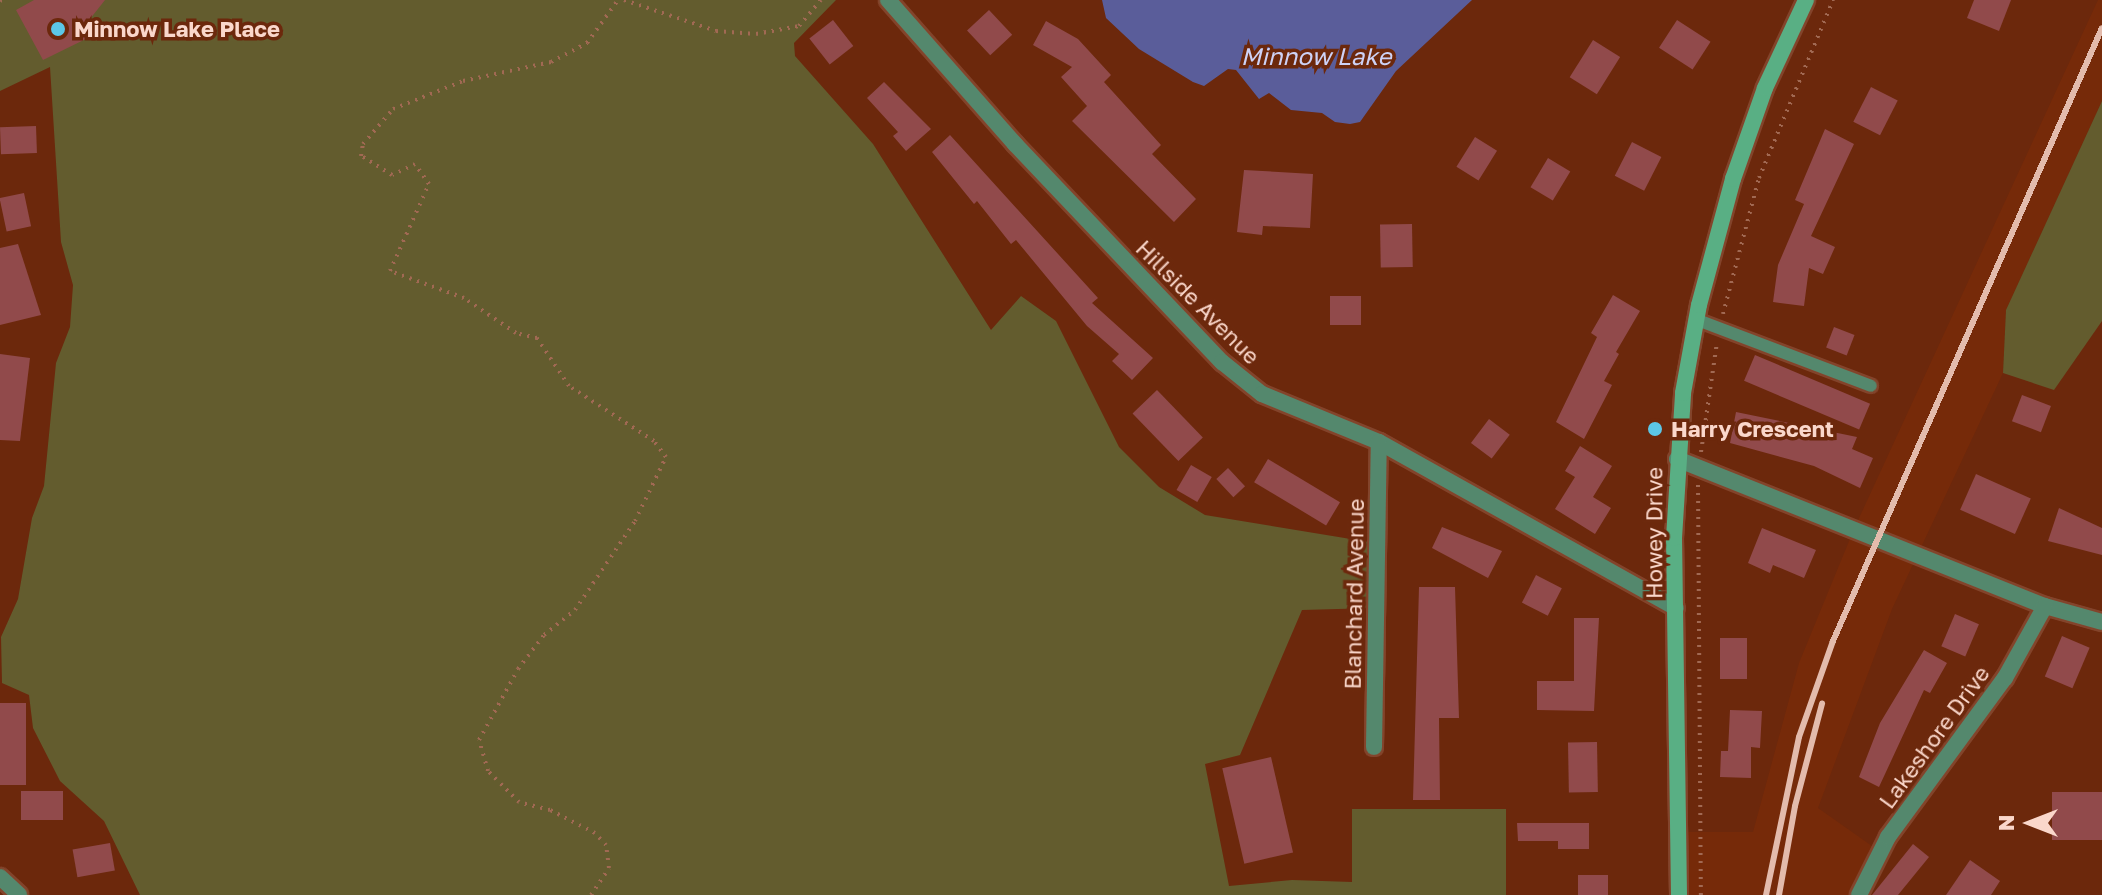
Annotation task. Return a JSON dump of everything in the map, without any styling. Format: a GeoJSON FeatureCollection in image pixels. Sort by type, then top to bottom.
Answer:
{"type":"FeatureCollection","features":[{"type":"Feature","properties":{"kind":"main road","name":"Howey Drive"},"geometry":{"type":"LineString","coordinates":[[1679,895],[1677,459],[1695,319],[1749,131],[1806,0]]}},
{"type":"Feature","properties":{"kind":"street","name":"Hillside Avenue"},"geometry":{"type":"LineString","coordinates":[[888,0],[1015,144],[1222,362],[1295,412],[1379,442],[1676,608]]}},
{"type":"Feature","properties":{"kind":"street","name":"Blanchard Avenue"},"geometry":{"type":"LineString","coordinates":[[1374,747],[1379,442]]}},
{"type":"Feature","properties":{"kind":"street"},"geometry":{"type":"LineString","coordinates":[[1677,459],[1699,465],[2045,606],[2102,622]]}},
{"type":"Feature","properties":{"kind":"street","name":"Lakeshore Drive"},"geometry":{"type":"LineString","coordinates":[[1859,895],[1888,837],[2005,678],[2045,606]]}},
{"type":"Feature","properties":{"kind":"street"},"geometry":{"type":"LineString","coordinates":[[0,877],[19,895]]}},
{"type":"Feature","properties":{"kind":"lane"},"geometry":{"type":"LineString","coordinates":[[1695,319],[1871,386]]}},
{"type":"Feature","properties":{"kind":"path"},"geometry":{"type":"LineString","coordinates":[[591,895],[609,868],[606,845],[595,833],[550,810],[519,802],[488,771],[479,740],[518,669],[544,635],[575,610],[635,521],[666,457],[654,441],[569,386],[537,338],[516,333],[464,298],[390,271],[429,184],[415,164],[392,175],[361,156],[363,144],[393,109],[463,81],[551,62],[587,43],[618,0]]}},
{"type":"Feature","properties":{"kind":"path"},"geometry":{"type":"LineString","coordinates":[[624,0],[716,31],[756,34],[799,26],[821,0]]}},
{"type":"Feature","properties":{"kind":"path"},"geometry":{"type":"LineString","coordinates":[[1701,895],[1699,465],[1720,328],[1759,178],[1833,0]]}},
{"type":"Feature","properties":{"kind":"shaded area"},"geometry":{"type":"Polygon","coordinates":[[[0,0],[836,0],[794,43],[795,56],[873,144],[991,330],[1021,296],[1056,321],[1119,447],[1159,487],[1205,515],[1375,543],[1374,608],[1302,610],[1240,755],[1205,764],[1229,886],[1292,880],[1352,882],[1352,809],[1506,809],[1506,895],[140,895],[104,821],[60,781],[33,728],[29,695],[2,683],[1,637],[18,599],[32,518],[44,486],[56,363],[70,327],[73,285],[61,242],[50,67],[0,91],[0,0]]]}},
{"type":"Feature","properties":{"kind":"shaded area"},"geometry":{"type":"Polygon","coordinates":[[[2098,0],[2102,0],[2102,101],[2006,310],[2003,373],[1892,609],[1818,808],[1879,851],[1857,895],[1677,895],[1678,832],[1753,832],[1799,663],[1854,529],[2098,0]]]}},
{"type":"Feature","properties":{"kind":"shaded area"},"geometry":{"type":"Polygon","coordinates":[[[2102,101],[2102,321],[2054,390],[2003,373],[2006,310],[2102,101]]]}},
{"type":"Feature","properties":{"kind":"water","name":"Minnow Lake"},"geometry":{"type":"Polygon","coordinates":[[[1102,0],[1472,0],[1396,71],[1360,122],[1350,124],[1335,122],[1322,113],[1291,110],[1269,93],[1259,99],[1236,70],[1228,69],[1204,86],[1193,82],[1139,49],[1106,18],[1102,0]]]}},
{"type":"Feature","properties":{"kind":"building","name":"Minnow Lake Place"},"geometry":{"type":"Polygon","coordinates":[[[34,0],[105,0],[86,24],[96,34],[43,60],[16,10],[34,0]]]}},
{"type":"Feature","properties":{"kind":"building"},"geometry":{"type":"Polygon","coordinates":[[[1974,0],[2011,0],[1999,31],[1967,18],[1974,0]]]}},
{"type":"Feature","properties":{"kind":"building"},"geometry":{"type":"Polygon","coordinates":[[[989,10],[1012,35],[990,55],[967,30],[989,10]]]}},
{"type":"Feature","properties":{"kind":"building"},"geometry":{"type":"Polygon","coordinates":[[[833,20],[853,46],[830,64],[809,38],[833,20]]]}},
{"type":"Feature","properties":{"kind":"building"},"geometry":{"type":"Polygon","coordinates":[[[1677,20],[1711,42],[1693,69],[1659,48],[1677,20]]]}},
{"type":"Feature","properties":{"kind":"building"},"geometry":{"type":"Polygon","coordinates":[[[1046,21],[1078,39],[1111,75],[1104,82],[1161,145],[1152,154],[1196,199],[1174,222],[1072,121],[1087,106],[1061,77],[1072,67],[1033,45],[1046,21]]]}},
{"type":"Feature","properties":{"kind":"building"},"geometry":{"type":"Polygon","coordinates":[[[1593,40],[1620,57],[1597,94],[1570,77],[1593,40]]]}},
{"type":"Feature","properties":{"kind":"building"},"geometry":{"type":"Polygon","coordinates":[[[884,82],[931,129],[906,151],[893,136],[898,132],[867,98],[884,82]]]}},
{"type":"Feature","properties":{"kind":"building"},"geometry":{"type":"Polygon","coordinates":[[[1871,87],[1898,101],[1880,135],[1853,122],[1871,87]]]}},
{"type":"Feature","properties":{"kind":"building"},"geometry":{"type":"Polygon","coordinates":[[[36,126],[37,153],[1,154],[0,127],[36,126]]]}},
{"type":"Feature","properties":{"kind":"building"},"geometry":{"type":"Polygon","coordinates":[[[1825,129],[1854,144],[1811,236],[1835,247],[1823,274],[1809,268],[1804,306],[1773,302],[1778,265],[1804,204],[1795,200],[1825,129]]]}},
{"type":"Feature","properties":{"kind":"building"},"geometry":{"type":"Polygon","coordinates":[[[950,135],[1098,298],[1092,303],[1153,358],[1132,380],[1112,361],[1119,354],[1087,326],[1016,240],[1011,244],[932,152],[950,135]]]}},
{"type":"Feature","properties":{"kind":"building"},"geometry":{"type":"Polygon","coordinates":[[[1475,137],[1497,151],[1479,180],[1456,167],[1475,137]]]}},
{"type":"Feature","properties":{"kind":"building"},"geometry":{"type":"Polygon","coordinates":[[[1632,142],[1661,157],[1644,191],[1615,176],[1632,142]]]}},
{"type":"Feature","properties":{"kind":"building"},"geometry":{"type":"Polygon","coordinates":[[[1548,158],[1570,171],[1553,201],[1530,187],[1548,158]]]}},
{"type":"Feature","properties":{"kind":"building"},"geometry":{"type":"Polygon","coordinates":[[[1244,170],[1313,174],[1310,228],[1263,226],[1262,235],[1237,232],[1244,170]]]}},
{"type":"Feature","properties":{"kind":"building"},"geometry":{"type":"Polygon","coordinates":[[[24,193],[31,226],[7,231],[0,198],[24,193]]]}},
{"type":"Feature","properties":{"kind":"building"},"geometry":{"type":"Polygon","coordinates":[[[1412,224],[1413,267],[1381,268],[1380,225],[1412,224]]]}},
{"type":"Feature","properties":{"kind":"building"},"geometry":{"type":"Polygon","coordinates":[[[18,244],[41,315],[0,325],[0,248],[18,244]]]}},
{"type":"Feature","properties":{"kind":"building"},"geometry":{"type":"Polygon","coordinates":[[[1613,295],[1640,311],[1616,352],[1619,354],[1604,381],[1612,385],[1584,439],[1556,422],[1597,337],[1591,333],[1613,295]]]}},
{"type":"Feature","properties":{"kind":"building"},"geometry":{"type":"Polygon","coordinates":[[[1330,296],[1361,296],[1361,325],[1330,325],[1330,296]]]}},
{"type":"Feature","properties":{"kind":"building"},"geometry":{"type":"Polygon","coordinates":[[[1834,327],[1855,335],[1847,355],[1826,348],[1834,327]]]}},
{"type":"Feature","properties":{"kind":"building"},"geometry":{"type":"Polygon","coordinates":[[[0,354],[30,358],[20,441],[0,440],[0,354]]]}},
{"type":"Feature","properties":{"kind":"building"},"geometry":{"type":"Polygon","coordinates":[[[1755,355],[1870,404],[1859,430],[1744,381],[1755,355]]]}},
{"type":"Feature","properties":{"kind":"building"},"geometry":{"type":"Polygon","coordinates":[[[1157,390],[1203,437],[1178,461],[1133,414],[1157,390]]]}},
{"type":"Feature","properties":{"kind":"building"},"geometry":{"type":"Polygon","coordinates":[[[2022,395],[2051,406],[2041,432],[2012,421],[2022,395]]]}},
{"type":"Feature","properties":{"kind":"building"},"geometry":{"type":"Polygon","coordinates":[[[1736,412],[1857,437],[1852,449],[1873,458],[1860,488],[1814,466],[1730,443],[1736,412]]]}},
{"type":"Feature","properties":{"kind":"building"},"geometry":{"type":"Polygon","coordinates":[[[1489,419],[1510,435],[1492,459],[1471,443],[1489,419]]]}},
{"type":"Feature","properties":{"kind":"building"},"geometry":{"type":"Polygon","coordinates":[[[1580,446],[1612,466],[1593,497],[1611,508],[1595,534],[1555,509],[1575,477],[1565,471],[1580,446]]]}},
{"type":"Feature","properties":{"kind":"building"},"geometry":{"type":"Polygon","coordinates":[[[1268,459],[1340,502],[1326,525],[1254,482],[1268,459]]]}},
{"type":"Feature","properties":{"kind":"building"},"geometry":{"type":"Polygon","coordinates":[[[1191,465],[1212,477],[1197,502],[1176,490],[1191,465]]]}},
{"type":"Feature","properties":{"kind":"building"},"geometry":{"type":"Polygon","coordinates":[[[1228,468],[1245,486],[1233,497],[1216,479],[1228,468]]]}},
{"type":"Feature","properties":{"kind":"building"},"geometry":{"type":"Polygon","coordinates":[[[1976,474],[2031,498],[2015,534],[1960,510],[1976,474]]]}},
{"type":"Feature","properties":{"kind":"building"},"geometry":{"type":"Polygon","coordinates":[[[2059,508],[2102,528],[2102,555],[2048,541],[2059,508]]]}},
{"type":"Feature","properties":{"kind":"building"},"geometry":{"type":"Polygon","coordinates":[[[1442,527],[1502,551],[1488,578],[1432,548],[1442,527]]]}},
{"type":"Feature","properties":{"kind":"building"},"geometry":{"type":"Polygon","coordinates":[[[1762,528],[1816,550],[1804,578],[1773,565],[1770,573],[1748,563],[1762,528]]]}},
{"type":"Feature","properties":{"kind":"building"},"geometry":{"type":"Polygon","coordinates":[[[1536,575],[1562,588],[1548,616],[1522,603],[1536,575]]]}},
{"type":"Feature","properties":{"kind":"building"},"geometry":{"type":"Polygon","coordinates":[[[1419,587],[1455,587],[1459,718],[1439,718],[1440,800],[1413,800],[1419,587]]]}},
{"type":"Feature","properties":{"kind":"building"},"geometry":{"type":"Polygon","coordinates":[[[1955,614],[1979,624],[1965,656],[1941,646],[1955,614]]]}},
{"type":"Feature","properties":{"kind":"building"},"geometry":{"type":"Polygon","coordinates":[[[1574,618],[1599,618],[1594,711],[1537,710],[1537,681],[1574,681],[1574,618]]]}},
{"type":"Feature","properties":{"kind":"building"},"geometry":{"type":"Polygon","coordinates":[[[2062,636],[2090,648],[2072,688],[2045,677],[2062,636]]]}},
{"type":"Feature","properties":{"kind":"building"},"geometry":{"type":"Polygon","coordinates":[[[1720,638],[1747,638],[1747,679],[1720,679],[1720,638]]]}},
{"type":"Feature","properties":{"kind":"building"},"geometry":{"type":"Polygon","coordinates":[[[1924,650],[1947,663],[1930,693],[1924,690],[1879,787],[1859,777],[1880,723],[1924,650]]]}},
{"type":"Feature","properties":{"kind":"building"},"geometry":{"type":"Polygon","coordinates":[[[0,703],[26,703],[26,785],[0,785],[0,703]]]}},
{"type":"Feature","properties":{"kind":"building"},"geometry":{"type":"Polygon","coordinates":[[[1730,710],[1762,711],[1760,748],[1751,747],[1751,778],[1720,777],[1721,751],[1728,751],[1730,710]]]}},
{"type":"Feature","properties":{"kind":"building"},"geometry":{"type":"Polygon","coordinates":[[[1597,742],[1598,792],[1569,792],[1568,743],[1597,742]]]}},
{"type":"Feature","properties":{"kind":"building"},"geometry":{"type":"Polygon","coordinates":[[[1271,757],[1293,852],[1244,864],[1222,768],[1271,757]]]}},
{"type":"Feature","properties":{"kind":"building"},"geometry":{"type":"Polygon","coordinates":[[[21,791],[63,791],[63,820],[21,820],[21,791]]]}},
{"type":"Feature","properties":{"kind":"building"},"geometry":{"type":"Polygon","coordinates":[[[2052,792],[2102,792],[2102,840],[2052,840],[2052,792]]]}},
{"type":"Feature","properties":{"kind":"building"},"geometry":{"type":"Polygon","coordinates":[[[1517,823],[1589,823],[1589,849],[1558,849],[1558,841],[1518,841],[1517,823]]]}},
{"type":"Feature","properties":{"kind":"building"},"geometry":{"type":"Polygon","coordinates":[[[110,843],[115,871],[77,877],[73,850],[110,843]]]}},
{"type":"Feature","properties":{"kind":"building"},"geometry":{"type":"Polygon","coordinates":[[[1913,844],[1929,857],[1898,895],[1872,895],[1913,844]]]}},
{"type":"Feature","properties":{"kind":"building"},"geometry":{"type":"Polygon","coordinates":[[[1970,860],[2000,881],[1991,895],[1946,895],[1970,860]]]}},
{"type":"Feature","properties":{"kind":"building"},"geometry":{"type":"Polygon","coordinates":[[[1578,875],[1608,875],[1608,895],[1578,895],[1578,875]]]}},
{"type":"Feature","properties":{"kind":"railway"},"geometry":{"type":"LineString","coordinates":[[1766,895],[1799,737],[1833,641],[2102,28]]}},
{"type":"Feature","properties":{"kind":"railway"},"geometry":{"type":"LineString","coordinates":[[1779,895],[1795,806],[1822,704]]}},
{"type":"Feature","properties":{"kind":"place","name":"Minnow Lake Place"},"geometry":{"type":"Point","coordinates":[58,29]}},
{"type":"Feature","properties":{"kind":"place","name":"Harry Crescent"},"geometry":{"type":"Point","coordinates":[1655,429]}}]}
